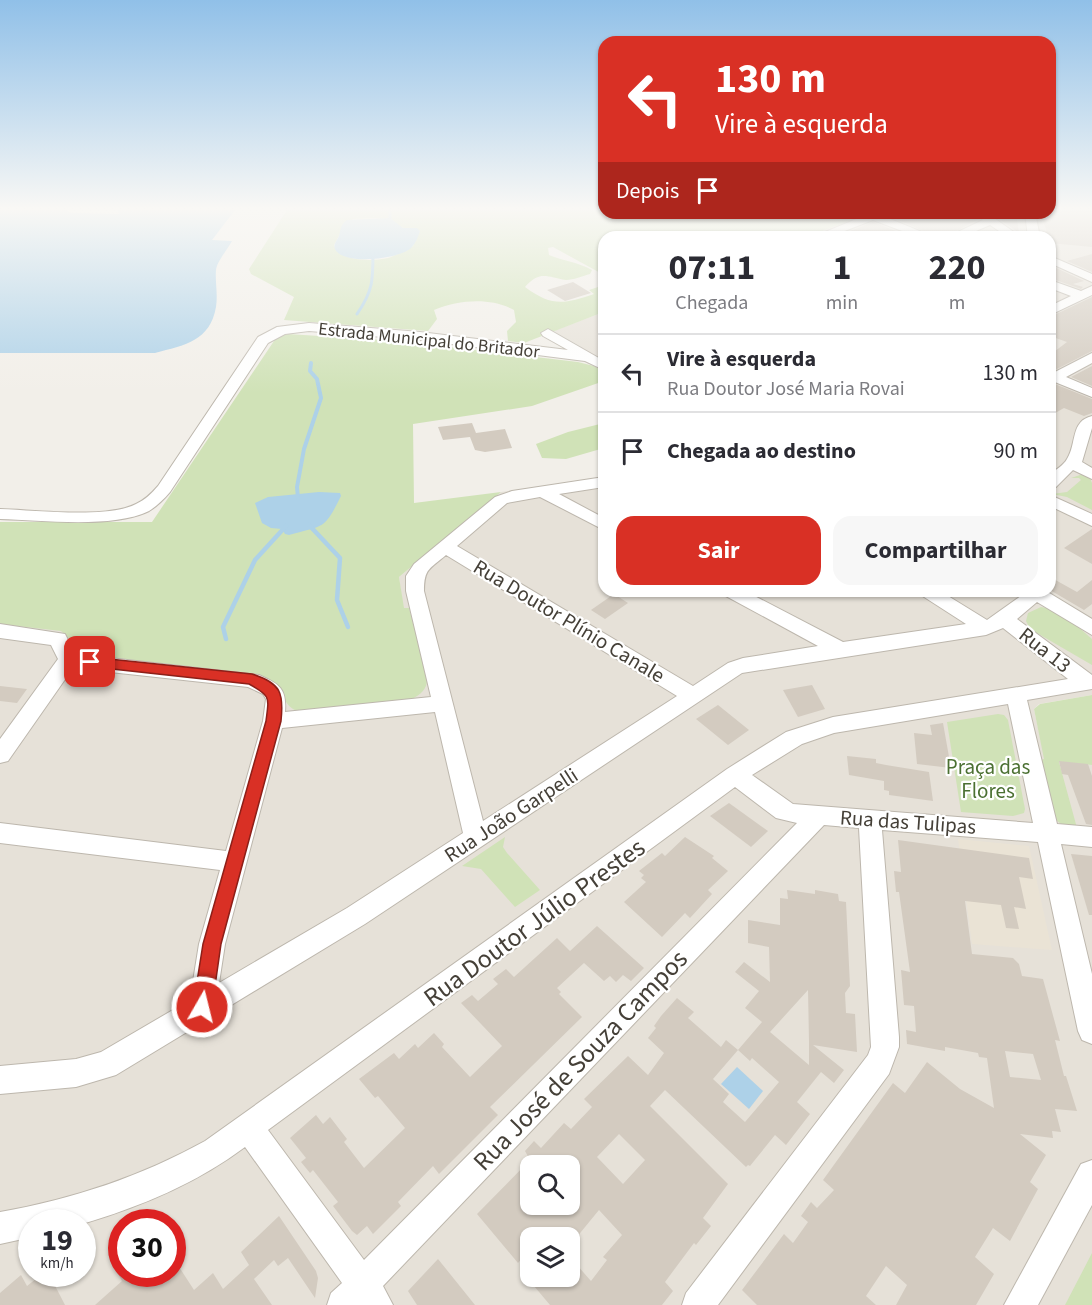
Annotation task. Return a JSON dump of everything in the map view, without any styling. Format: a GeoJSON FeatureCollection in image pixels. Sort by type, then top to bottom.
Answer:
{"type":"FeatureCollection","features":[{"type":"Feature","properties":{"kind":"street"},"geometry":{"type":"LineString","coordinates":[[1077,271],[1092,278]]}},
{"type":"Feature","properties":{"kind":"street"},"geometry":{"type":"LineString","coordinates":[[1056,285],[1087,293]]}},
{"type":"Feature","properties":{"kind":"street"},"geometry":{"type":"LineString","coordinates":[[1056,309],[1087,293]]}},
{"type":"Feature","properties":{"kind":"street","name":"Estrada Municipal do Britador"},"geometry":{"type":"LineString","coordinates":[[0,514],[106,515],[140,509],[150,503],[165,489],[263,340],[282,330],[309,327],[403,334],[589,357]]}},
{"type":"Feature","properties":{"kind":"street"},"geometry":{"type":"LineString","coordinates":[[548,333],[598,362]]}},
{"type":"Feature","properties":{"kind":"street"},"geometry":{"type":"LineString","coordinates":[[1056,375],[1092,357]]}},
{"type":"Feature","properties":{"kind":"street"},"geometry":{"type":"LineString","coordinates":[[1056,377],[1092,393]]}},
{"type":"Feature","properties":{"kind":"street"},"geometry":{"type":"LineString","coordinates":[[1056,479],[1072,464],[1084,427],[1092,420]]}},
{"type":"Feature","properties":{"kind":"street"},"geometry":{"type":"LineString","coordinates":[[1072,464],[1092,474]]}},
{"type":"Feature","properties":{"kind":"street"},"geometry":{"type":"LineString","coordinates":[[476,838],[414,585],[415,576],[420,568],[501,500],[598,483]]}},
{"type":"Feature","properties":{"kind":"street"},"geometry":{"type":"LineString","coordinates":[[543,492],[598,522]]}},
{"type":"Feature","properties":{"kind":"street"},"geometry":{"type":"LineString","coordinates":[[1056,503],[1092,521]]}},
{"type":"Feature","properties":{"kind":"street","name":"Rua Doutor Plínio Canale"},"geometry":{"type":"LineString","coordinates":[[446,547],[692,695]]}},
{"type":"Feature","properties":{"kind":"street"},"geometry":{"type":"LineString","coordinates":[[741,597],[841,650]]}},
{"type":"Feature","properties":{"kind":"street","name":"Rua 13"},"geometry":{"type":"LineString","coordinates":[[940,597],[1047,650],[1089,682]]}},
{"type":"Feature","properties":{"kind":"street","name":"Rua João Garpelli"},"geometry":{"type":"LineString","coordinates":[[0,1080],[92,1071],[106,1065],[356,916],[722,675],[750,663],[841,650],[995,623],[1029,597]]}},
{"type":"Feature","properties":{"kind":"street"},"geometry":{"type":"LineString","coordinates":[[1043,597],[1092,628]]}},
{"type":"Feature","properties":{"kind":"street"},"geometry":{"type":"LineString","coordinates":[[0,631],[58,639],[68,660]]}},
{"type":"Feature","properties":{"kind":"street"},"geometry":{"type":"LineString","coordinates":[[68,660],[252,680],[270,689],[276,698],[273,721],[212,944],[202,1007]]}},
{"type":"Feature","properties":{"kind":"street"},"geometry":{"type":"LineString","coordinates":[[0,755],[68,660]]}},
{"type":"Feature","properties":{"kind":"street","name":"Rua Doutor Júlio Prestes"},"geometry":{"type":"LineString","coordinates":[[0,1228],[66,1214],[123,1197],[186,1168],[249,1128],[777,746],[833,725],[1089,682]]}},
{"type":"Feature","properties":{"kind":"street"},"geometry":{"type":"LineString","coordinates":[[1016,695],[1090,1015]]}},
{"type":"Feature","properties":{"kind":"street"},"geometry":{"type":"LineString","coordinates":[[273,721],[442,704]]}},
{"type":"Feature","properties":{"kind":"street","name":"Rua das Tulipas"},"geometry":{"type":"LineString","coordinates":[[735,775],[784,811],[818,816],[1092,837]]}},
{"type":"Feature","properties":{"kind":"street"},"geometry":{"type":"LineString","coordinates":[[784,811],[791,818],[797,837]]}},
{"type":"Feature","properties":{"kind":"street","name":"Rua José de Souza Campos"},"geometry":{"type":"LineString","coordinates":[[361,1298],[818,816]]}},
{"type":"Feature","properties":{"kind":"street"},"geometry":{"type":"LineString","coordinates":[[698,1305],[879,1064],[885,1037],[870,819]]}},
{"type":"Feature","properties":{"kind":"street"},"geometry":{"type":"LineString","coordinates":[[4,840],[234,862]]}},
{"type":"Feature","properties":{"kind":"street"},"geometry":{"type":"LineString","coordinates":[[249,1128],[361,1298]]}},
{"type":"Feature","properties":{"kind":"street"},"geometry":{"type":"LineString","coordinates":[[1020,1305],[1092,1175]]}},
{"type":"Feature","properties":{"kind":"shaded area"},"geometry":{"type":"Polygon","coordinates":[[[1056,271],[1092,271],[1092,695],[1039,704],[1034,709],[1045,760],[1092,765],[1092,1305],[0,1305],[0,562],[403,608],[399,577],[501,492],[598,479],[598,597],[1056,597],[1056,271]]]}},
{"type":"Feature","properties":{"kind":"shaded area"},"geometry":{"type":"Polygon","coordinates":[[[598,314],[598,368],[543,335],[598,314]]]}},
{"type":"Feature","properties":{"kind":"shaded area"},"geometry":{"type":"Polygon","coordinates":[[[958,839],[1029,846],[1052,950],[972,944],[958,839]]]}},
{"type":"Feature","properties":{"kind":"green space"},"geometry":{"type":"Polygon","coordinates":[[[250,271],[592,271],[590,274],[575,279],[566,280],[549,276],[535,278],[525,287],[543,298],[558,302],[594,294],[589,290],[598,287],[598,314],[524,343],[508,341],[507,331],[516,322],[514,310],[485,302],[464,302],[434,310],[437,319],[428,331],[284,320],[294,297],[251,274],[250,271]]]}},
{"type":"Feature","properties":{"kind":"green space"},"geometry":{"type":"Polygon","coordinates":[[[288,334],[399,341],[578,362],[598,368],[598,383],[532,406],[413,424],[414,503],[501,492],[399,577],[404,608],[409,608],[427,677],[425,688],[421,693],[412,699],[297,711],[288,704],[272,683],[257,674],[91,655],[84,652],[61,631],[0,624],[0,522],[152,522],[276,338],[288,334]]]}},
{"type":"Feature","properties":{"kind":"green space"},"geometry":{"type":"Polygon","coordinates":[[[598,424],[598,450],[566,459],[542,458],[536,444],[568,432],[598,424]]]}},
{"type":"Feature","properties":{"kind":"green space"},"geometry":{"type":"Polygon","coordinates":[[[1083,474],[1089,476],[1092,483],[1092,510],[1067,497],[1056,495],[1067,492],[1081,480],[1071,478],[1083,474]]]}},
{"type":"Feature","properties":{"kind":"green space"},"geometry":{"type":"Polygon","coordinates":[[[1041,607],[1056,611],[1092,639],[1092,665],[1030,629],[1026,621],[1028,613],[1041,607]]]}},
{"type":"Feature","properties":{"kind":"green space"},"geometry":{"type":"Polygon","coordinates":[[[1092,695],[1092,765],[1059,762],[1077,828],[1061,824],[1056,820],[1040,760],[1044,759],[1034,709],[1040,704],[1092,695]]]}},
{"type":"Feature","properties":{"kind":"green space","name":"Praça das Flores"},"geometry":{"type":"Polygon","coordinates":[[[1004,715],[1008,720],[1024,813],[1013,816],[961,812],[947,722],[1004,715]]]}},
{"type":"Feature","properties":{"kind":"green space"},"geometry":{"type":"Polygon","coordinates":[[[505,837],[503,847],[540,890],[515,907],[481,869],[462,866],[505,837]]]}},
{"type":"Feature","properties":{"kind":"green space"},"geometry":{"type":"Polygon","coordinates":[[[1092,1253],[1092,1305],[1065,1305],[1092,1253]]]}},
{"type":"Feature","properties":{"kind":"water"},"geometry":{"type":"Polygon","coordinates":[[[0,271],[216,271],[217,297],[213,318],[202,334],[186,344],[155,353],[0,353],[0,271]]]}},
{"type":"Feature","properties":{"kind":"water"},"geometry":{"type":"Polygon","coordinates":[[[319,492],[340,493],[341,496],[327,521],[317,527],[289,535],[285,534],[282,529],[271,528],[262,523],[255,503],[268,497],[319,492]]]}},
{"type":"Feature","properties":{"kind":"water"},"geometry":{"type":"Polygon","coordinates":[[[737,1067],[763,1091],[749,1109],[721,1084],[737,1067]]]}},
{"type":"Feature","properties":{"kind":"building"},"geometry":{"type":"Polygon","coordinates":[[[1056,271],[1063,271],[1084,281],[1073,284],[1083,287],[1081,289],[1056,280],[1056,271]]]}},
{"type":"Feature","properties":{"kind":"building"},"geometry":{"type":"Polygon","coordinates":[[[573,282],[591,293],[565,301],[547,290],[573,282]]]}},
{"type":"Feature","properties":{"kind":"building"},"geometry":{"type":"Polygon","coordinates":[[[1092,297],[1092,351],[1056,369],[1056,350],[1067,342],[1056,338],[1056,314],[1092,297]]]}},
{"type":"Feature","properties":{"kind":"building"},"geometry":{"type":"Polygon","coordinates":[[[1092,366],[1092,386],[1071,377],[1092,366]]]}},
{"type":"Feature","properties":{"kind":"building"},"geometry":{"type":"Polygon","coordinates":[[[1056,384],[1092,399],[1092,413],[1084,416],[1064,408],[1056,413],[1056,384]]]}},
{"type":"Feature","properties":{"kind":"building"},"geometry":{"type":"Polygon","coordinates":[[[472,423],[476,433],[505,429],[512,448],[485,452],[475,450],[470,437],[443,440],[438,427],[472,423]]]}},
{"type":"Feature","properties":{"kind":"building"},"geometry":{"type":"Polygon","coordinates":[[[1092,529],[1092,564],[1064,548],[1092,529]]]}},
{"type":"Feature","properties":{"kind":"building"},"geometry":{"type":"Polygon","coordinates":[[[1056,580],[1077,592],[1092,580],[1092,604],[1084,610],[1056,594],[1056,580]]]}},
{"type":"Feature","properties":{"kind":"building"},"geometry":{"type":"Polygon","coordinates":[[[610,597],[619,597],[628,603],[605,619],[591,610],[610,597]]]}},
{"type":"Feature","properties":{"kind":"building"},"geometry":{"type":"Polygon","coordinates":[[[812,685],[825,709],[798,717],[783,690],[812,685]]]}},
{"type":"Feature","properties":{"kind":"building"},"geometry":{"type":"Polygon","coordinates":[[[0,686],[27,689],[17,703],[0,701],[0,686]]]}},
{"type":"Feature","properties":{"kind":"building"},"geometry":{"type":"Polygon","coordinates":[[[718,705],[749,730],[728,745],[696,719],[718,705]]]}},
{"type":"Feature","properties":{"kind":"building"},"geometry":{"type":"Polygon","coordinates":[[[943,723],[951,768],[917,764],[914,733],[932,735],[930,725],[943,723]]]}},
{"type":"Feature","properties":{"kind":"building"},"geometry":{"type":"Polygon","coordinates":[[[847,756],[876,759],[876,763],[929,772],[933,801],[889,795],[889,791],[884,790],[884,781],[849,775],[847,756]]]}},
{"type":"Feature","properties":{"kind":"building"},"geometry":{"type":"Polygon","coordinates":[[[1059,761],[1088,764],[1092,776],[1092,825],[1086,824],[1068,775],[1062,774],[1059,761]]]}},
{"type":"Feature","properties":{"kind":"building"},"geometry":{"type":"Polygon","coordinates":[[[729,803],[768,831],[751,847],[710,816],[729,803]]]}},
{"type":"Feature","properties":{"kind":"building"},"geometry":{"type":"Polygon","coordinates":[[[685,837],[714,856],[712,858],[728,871],[708,890],[712,894],[690,918],[685,913],[662,937],[624,902],[646,882],[641,878],[644,875],[639,871],[662,853],[665,856],[685,837]]]}},
{"type":"Feature","properties":{"kind":"building"},"geometry":{"type":"Polygon","coordinates":[[[898,840],[1029,858],[1033,879],[1019,877],[1026,909],[1014,907],[1019,929],[1006,928],[1001,905],[965,901],[972,954],[1013,958],[1019,964],[1022,976],[1043,979],[1060,1041],[1055,1040],[1064,1076],[1066,1076],[1077,1111],[1055,1109],[1061,1132],[1052,1131],[1053,1138],[1020,1134],[1046,1155],[1030,1182],[1038,1189],[1010,1241],[993,1228],[975,1257],[994,1274],[976,1305],[896,1305],[907,1285],[886,1266],[866,1296],[876,1305],[757,1305],[742,1290],[784,1234],[793,1243],[808,1222],[801,1216],[811,1202],[817,1208],[834,1190],[823,1180],[893,1083],[905,1093],[927,1062],[960,1089],[994,1108],[987,1058],[979,1057],[978,1053],[945,1047],[945,1051],[907,1044],[906,1030],[916,1032],[914,1006],[904,1005],[901,970],[910,972],[894,871],[901,872],[898,840]],[[1005,1051],[1010,1077],[1041,1080],[1033,1054],[1005,1051]]]}},
{"type":"Feature","properties":{"kind":"building"},"geometry":{"type":"Polygon","coordinates":[[[1071,854],[1092,856],[1092,915],[1089,915],[1071,854]]]}},
{"type":"Feature","properties":{"kind":"building"},"geometry":{"type":"Polygon","coordinates":[[[787,890],[815,894],[815,890],[838,894],[839,901],[846,902],[850,986],[845,993],[846,1013],[855,1014],[857,1052],[813,1045],[844,1070],[834,1083],[821,1072],[797,1102],[810,1114],[786,1145],[775,1135],[750,1166],[746,1167],[665,1090],[650,1106],[728,1184],[703,1218],[711,1226],[696,1245],[694,1243],[665,1282],[673,1291],[662,1305],[550,1305],[535,1287],[580,1287],[580,1268],[591,1281],[607,1260],[603,1257],[622,1235],[599,1210],[580,1233],[580,1227],[520,1227],[520,1261],[518,1263],[477,1214],[520,1170],[520,1215],[580,1215],[580,1155],[527,1155],[525,1151],[534,1141],[541,1148],[564,1123],[571,1129],[592,1107],[584,1099],[628,1056],[648,1075],[664,1053],[648,1038],[656,1028],[654,1026],[661,1016],[677,998],[694,1012],[688,1018],[721,1047],[726,1040],[738,1050],[762,1022],[745,1008],[759,991],[735,972],[744,962],[770,982],[769,947],[748,943],[748,920],[780,925],[780,898],[788,899],[787,890]],[[808,990],[770,1032],[809,1065],[808,990]],[[738,1050],[713,1079],[729,1094],[723,1102],[745,1122],[779,1082],[752,1058],[750,1061],[738,1050]],[[619,1134],[597,1157],[623,1184],[645,1160],[619,1134]]]}},
{"type":"Feature","properties":{"kind":"building"},"geometry":{"type":"Polygon","coordinates":[[[597,926],[644,968],[631,981],[623,975],[616,982],[610,976],[604,981],[584,963],[557,988],[561,992],[559,994],[582,1017],[490,1107],[498,1115],[439,1174],[433,1166],[398,1202],[401,1206],[373,1234],[367,1226],[357,1235],[333,1206],[338,1202],[313,1170],[310,1173],[301,1162],[306,1158],[290,1138],[316,1115],[323,1124],[330,1117],[347,1139],[344,1142],[364,1168],[405,1128],[378,1096],[375,1098],[359,1079],[394,1053],[399,1059],[415,1044],[418,1048],[434,1033],[444,1044],[442,1047],[470,1077],[502,1046],[461,1003],[472,995],[478,1001],[498,984],[493,979],[506,969],[514,977],[557,938],[570,951],[597,926]]]}},
{"type":"Feature","properties":{"kind":"building"},"geometry":{"type":"Polygon","coordinates":[[[279,1216],[316,1271],[318,1278],[315,1298],[288,1258],[278,1266],[274,1260],[254,1279],[272,1305],[95,1305],[115,1287],[186,1287],[186,1278],[194,1290],[213,1273],[223,1289],[249,1265],[241,1252],[279,1216]]]}},
{"type":"Feature","properties":{"kind":"building"},"geometry":{"type":"Polygon","coordinates":[[[438,1259],[475,1305],[417,1305],[408,1291],[438,1259]]]}},
{"type":"Feature","properties":{"kind":"building"},"geometry":{"type":"Polygon","coordinates":[[[18,1278],[18,1287],[56,1287],[65,1305],[0,1305],[0,1293],[18,1278]]]}},
{"type":"Feature","properties":{"kind":"waterway"},"geometry":{"type":"LineString","coordinates":[[357,314],[366,299],[373,271]]}},
{"type":"Feature","properties":{"kind":"waterway"},"geometry":{"type":"LineString","coordinates":[[298,498],[297,487],[304,449],[321,398],[317,379],[310,371],[311,363]]}},
{"type":"Feature","properties":{"kind":"waterway"},"geometry":{"type":"LineString","coordinates":[[309,525],[340,558],[337,600],[348,627]]}},
{"type":"Feature","properties":{"kind":"waterway"},"geometry":{"type":"LineString","coordinates":[[226,639],[223,627],[255,560],[286,526]]}},
{"type":"Feature","properties":{"kind":"route"},"geometry":{"type":"LineString","coordinates":[[90,662],[252,680],[270,689],[276,698],[277,706],[212,944],[202,1007]]}}]}
